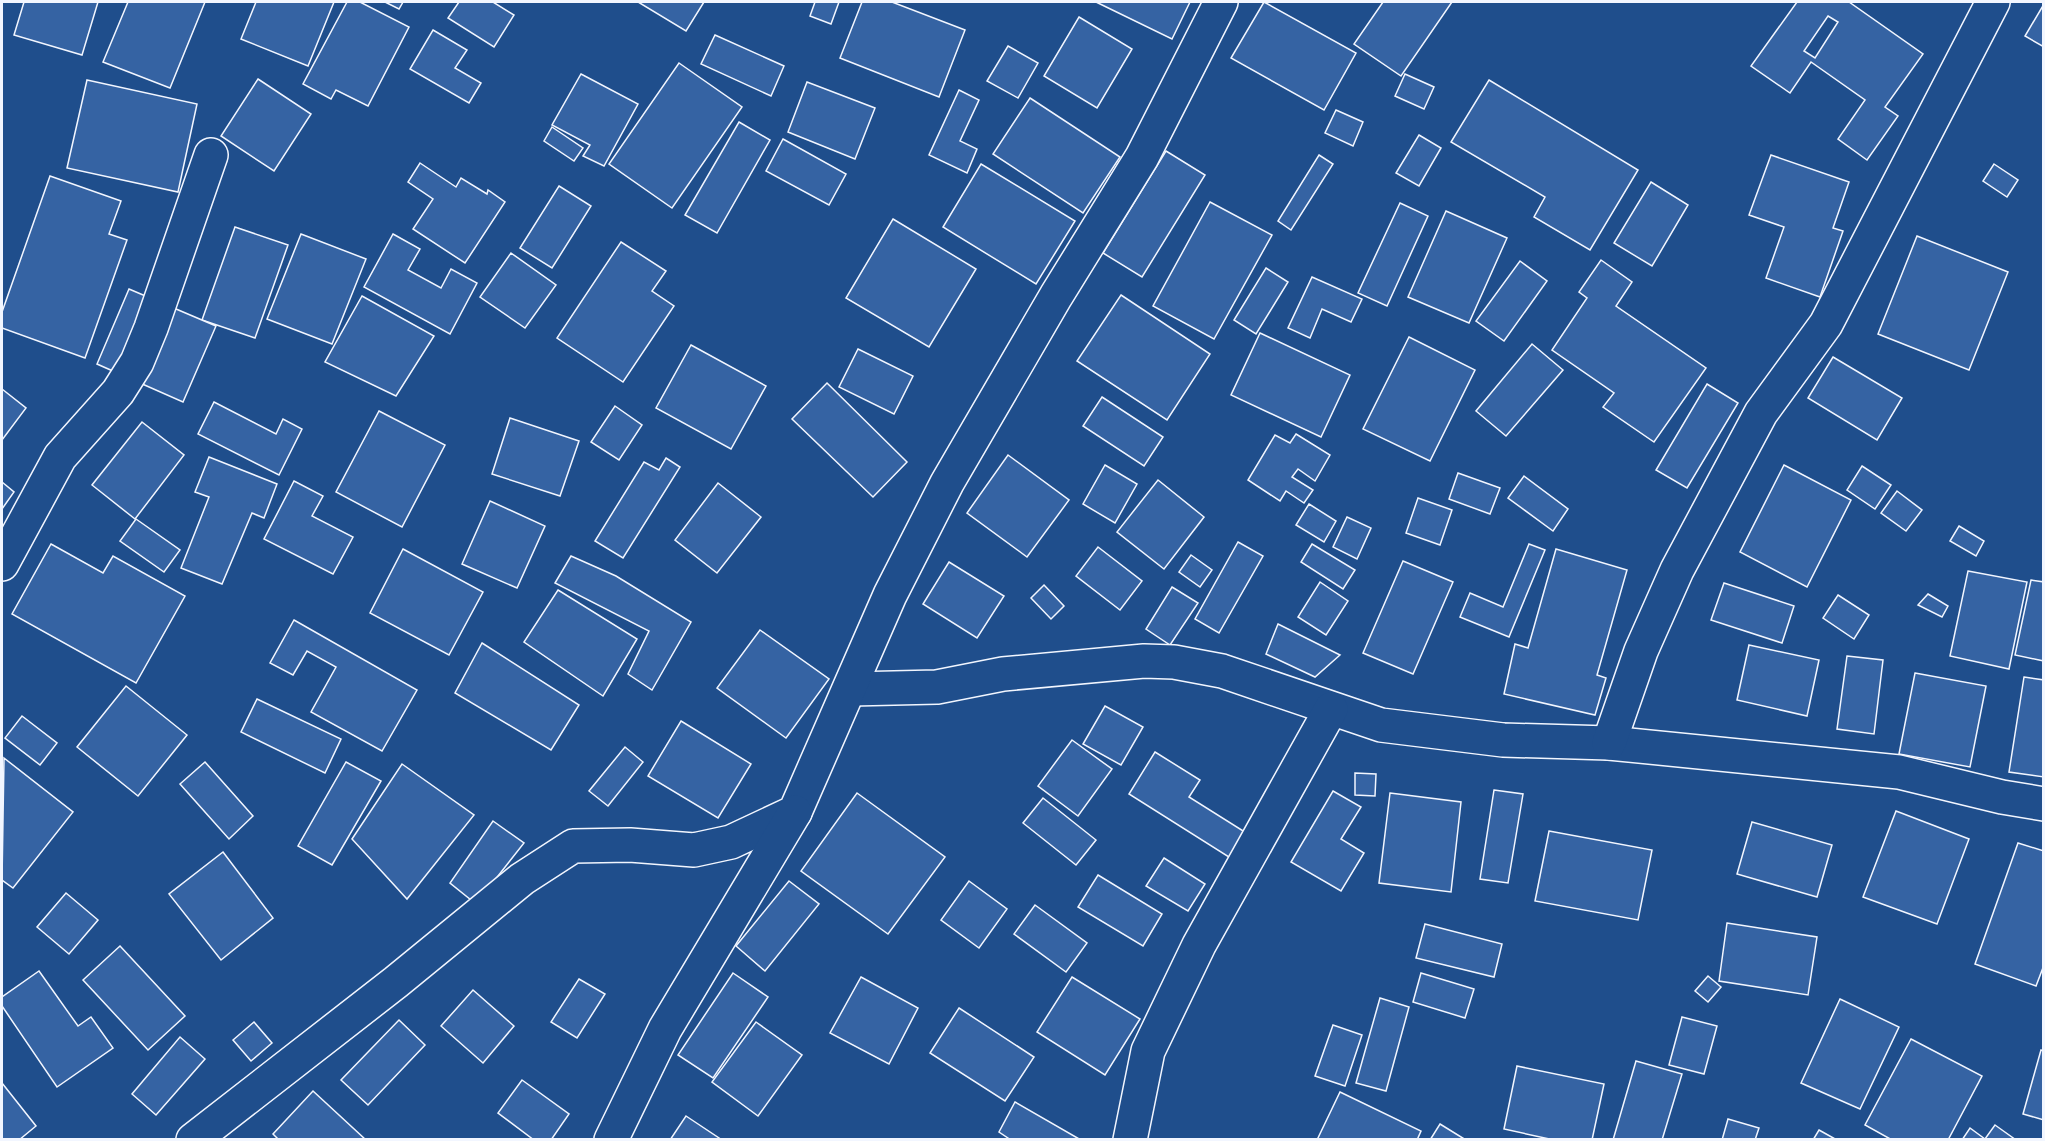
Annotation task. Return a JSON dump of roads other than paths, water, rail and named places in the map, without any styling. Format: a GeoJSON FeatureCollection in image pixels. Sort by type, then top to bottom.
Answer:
{"type":"FeatureCollection","features":[{"type":"Feature","properties":{"kind":"street"},"geometry":{"type":"LineString","coordinates":[[611,1140],[665,1029],[795,812],[851,689],[890,595],[947,483],[1056,296],[1142,157],[1221,2]]}},
{"type":"Feature","properties":{"kind":"street"},"geometry":{"type":"LineString","coordinates":[[1609,743],[1641,651],[1677,570],[1761,413],[1826,324],[1993,2]]}},
{"type":"Feature","properties":{"kind":"street"},"geometry":{"type":"LineString","coordinates":[[2,564],[60,457],[118,392],[137,362],[212,156]]}},
{"type":"Feature","properties":{"kind":"street"},"geometry":{"type":"LineString","coordinates":[[851,689],[937,687],[1014,673],[1144,661],[1174,662],[1222,671],[1382,724],[1503,740],[1609,743],[1899,772],[2002,797],[2043,804]]}},
{"type":"Feature","properties":{"kind":"street"},"geometry":{"type":"LineString","coordinates":[[1130,1140],[1148,1051],[1199,945],[1331,709]]}},
{"type":"Feature","properties":{"kind":"street"},"geometry":{"type":"LineString","coordinates":[[194,1140],[396,982],[522,879],[573,846],[630,845],[694,849],[731,842],[795,812]]}}]}
